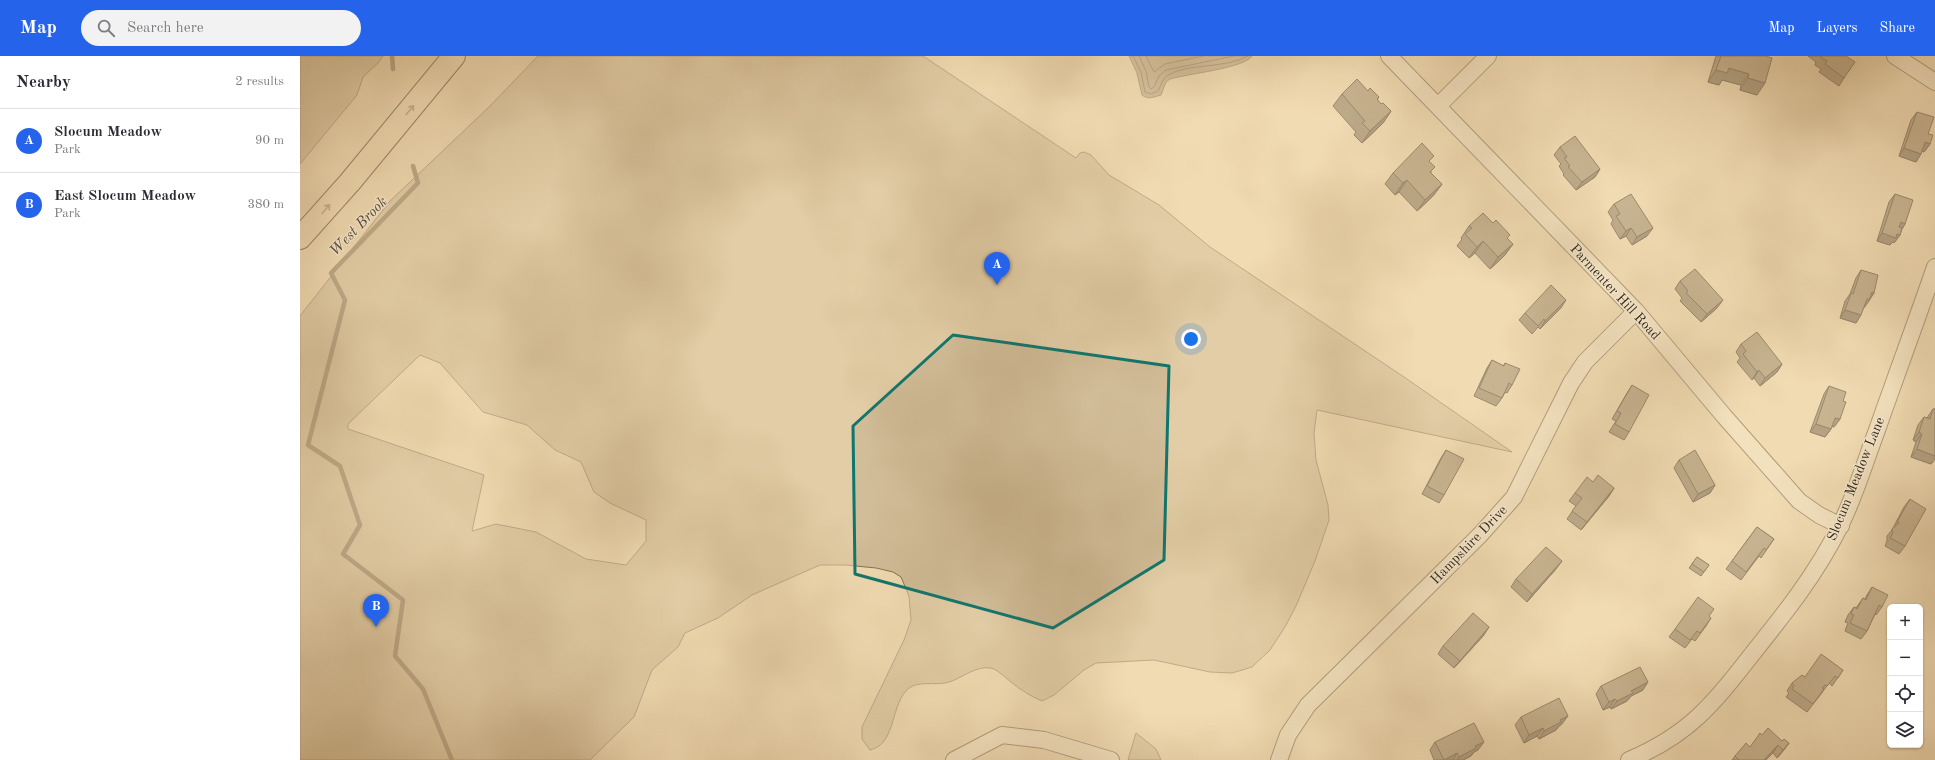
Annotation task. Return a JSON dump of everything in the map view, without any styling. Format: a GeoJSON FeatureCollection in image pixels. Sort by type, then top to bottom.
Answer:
{"type":"FeatureCollection","features":[{"type":"Feature","properties":{"kind":"highway"},"geometry":{"type":"LineString","coordinates":[[300,238],[350,182],[454,56]]}},
{"type":"Feature","properties":{"kind":"street","name":"Parmenter Hill Road"},"geometry":{"type":"LineString","coordinates":[[1389,56],[1636,311],[1799,502],[1819,515],[1841,526]]}},
{"type":"Feature","properties":{"kind":"street"},"geometry":{"type":"LineString","coordinates":[[1438,106],[1488,56]]}},
{"type":"Feature","properties":{"kind":"street"},"geometry":{"type":"LineString","coordinates":[[1895,56],[1935,82]]}},
{"type":"Feature","properties":{"kind":"street","name":"Slocum Meadow Lane"},"geometry":{"type":"LineString","coordinates":[[1629,760],[1656,755],[1691,725],[1722,692],[1804,587],[1825,555],[1841,526],[1863,470],[1935,267]]}},
{"type":"Feature","properties":{"kind":"street","name":"Hampshire Drive"},"geometry":{"type":"LineString","coordinates":[[1278,760],[1288,735],[1308,705],[1480,535],[1514,498],[1571,383],[1585,362],[1636,311]]}},
{"type":"Feature","properties":{"kind":"street"},"geometry":{"type":"LineString","coordinates":[[954,760],[1002,734],[1044,740],[1110,760]]}},
{"type":"Feature","properties":{"kind":"highlighted area"},"geometry":{"type":"Polygon","coordinates":[[[953,335],[1169,366],[1164,560],[1053,628],[855,574],[853,426],[953,335]]]}},
{"type":"Feature","properties":{"kind":"shaded area"},"geometry":{"type":"Polygon","coordinates":[[[300,56],[383,56],[379,62],[363,77],[357,95],[300,164],[300,56]]]}},
{"type":"Feature","properties":{"kind":"shaded area"},"geometry":{"type":"Polygon","coordinates":[[[538,56],[923,56],[1076,158],[1080,153],[1084,152],[1091,155],[1109,175],[1159,205],[1210,247],[1404,377],[1512,452],[1317,410],[1314,433],[1316,460],[1328,505],[1329,520],[1315,561],[1296,606],[1285,627],[1270,650],[1252,667],[1232,673],[1210,672],[1154,660],[1096,663],[1084,670],[1054,695],[1042,701],[1022,690],[994,669],[981,668],[945,683],[922,684],[909,688],[899,703],[885,740],[879,746],[870,750],[862,739],[862,727],[904,640],[911,620],[909,596],[901,577],[893,572],[876,568],[846,565],[820,565],[752,595],[718,618],[685,633],[678,647],[652,670],[634,717],[590,760],[300,760],[300,316],[390,201],[490,106],[538,56]],[[420,355],[348,424],[348,429],[484,475],[472,531],[496,524],[536,532],[586,559],[626,565],[646,541],[646,520],[610,503],[594,492],[581,462],[555,450],[527,425],[483,412],[440,363],[420,355]]]}},
{"type":"Feature","properties":{"kind":"shaded area"},"geometry":{"type":"Polygon","coordinates":[[[1136,733],[1156,749],[1161,760],[1128,760],[1136,733]]]}},
{"type":"Feature","properties":{"kind":"water"},"geometry":{"type":"Polygon","coordinates":[[[1129,56],[1252,56],[1238,64],[1170,79],[1166,82],[1161,95],[1149,98],[1142,95],[1137,73],[1129,56]]]}},
{"type":"Feature","properties":{"kind":"building"},"geometry":{"type":"Polygon","coordinates":[[[1721,56],[1766,56],[1772,58],[1765,83],[1748,78],[1749,74],[1729,68],[1727,73],[1716,70],[1721,56]]]}},
{"type":"Feature","properties":{"kind":"building"},"geometry":{"type":"Polygon","coordinates":[[[1846,56],[1855,62],[1844,78],[1825,64],[1827,61],[1820,57],[1846,56]]]}},
{"type":"Feature","properties":{"kind":"building"},"geometry":{"type":"Polygon","coordinates":[[[1357,79],[1368,91],[1370,88],[1379,97],[1377,99],[1381,104],[1383,103],[1391,111],[1370,131],[1362,123],[1365,121],[1342,94],[1357,79]]]}},
{"type":"Feature","properties":{"kind":"building"},"geometry":{"type":"Polygon","coordinates":[[[1917,112],[1934,117],[1928,134],[1933,135],[1930,144],[1925,142],[1921,154],[1904,148],[1917,112]]]}},
{"type":"Feature","properties":{"kind":"building"},"geometry":{"type":"Polygon","coordinates":[[[1575,136],[1600,169],[1582,182],[1568,167],[1570,166],[1564,158],[1567,157],[1560,147],[1575,136]]]}},
{"type":"Feature","properties":{"kind":"building"},"geometry":{"type":"Polygon","coordinates":[[[1422,143],[1434,156],[1429,161],[1435,167],[1430,172],[1442,184],[1425,200],[1407,180],[1403,183],[1393,173],[1422,143]]]}},
{"type":"Feature","properties":{"kind":"building"},"geometry":{"type":"Polygon","coordinates":[[[1631,194],[1653,228],[1637,237],[1631,228],[1626,231],[1616,216],[1620,214],[1614,204],[1631,194]]]}},
{"type":"Feature","properties":{"kind":"building"},"geometry":{"type":"Polygon","coordinates":[[[1895,194],[1913,200],[1905,224],[1901,222],[1899,227],[1902,228],[1900,235],[1897,234],[1896,238],[1882,233],[1895,194]]]}},
{"type":"Feature","properties":{"kind":"building"},"geometry":{"type":"Polygon","coordinates":[[[1483,213],[1493,223],[1496,220],[1510,235],[1507,238],[1513,244],[1498,257],[1483,241],[1477,247],[1465,234],[1472,228],[1469,226],[1483,213]]]}},
{"type":"Feature","properties":{"kind":"building"},"geometry":{"type":"Polygon","coordinates":[[[1695,269],[1723,300],[1707,314],[1686,293],[1688,291],[1680,281],[1695,269]]]}},
{"type":"Feature","properties":{"kind":"building"},"geometry":{"type":"Polygon","coordinates":[[[1861,270],[1878,275],[1874,293],[1872,292],[1869,300],[1867,299],[1861,315],[1845,310],[1851,293],[1853,294],[1861,270]]]}},
{"type":"Feature","properties":{"kind":"building"},"geometry":{"type":"Polygon","coordinates":[[[1551,285],[1566,300],[1538,326],[1525,313],[1551,285]]]}},
{"type":"Feature","properties":{"kind":"building"},"geometry":{"type":"Polygon","coordinates":[[[1757,332],[1782,364],[1765,378],[1759,370],[1757,372],[1743,354],[1746,351],[1741,344],[1757,332]]]}},
{"type":"Feature","properties":{"kind":"building"},"geometry":{"type":"Polygon","coordinates":[[[1492,360],[1504,366],[1505,363],[1520,369],[1512,385],[1509,383],[1502,398],[1479,388],[1492,360]]]}},
{"type":"Feature","properties":{"kind":"building"},"geometry":{"type":"Polygon","coordinates":[[[1632,385],[1649,395],[1629,432],[1615,424],[1621,413],[1617,411],[1632,385]]]}},
{"type":"Feature","properties":{"kind":"building"},"geometry":{"type":"Polygon","coordinates":[[[1829,386],[1846,392],[1843,401],[1846,402],[1840,419],[1835,418],[1831,429],[1816,424],[1829,386]]]}},
{"type":"Feature","properties":{"kind":"building"},"geometry":{"type":"Polygon","coordinates":[[[1933,409],[1935,409],[1935,456],[1917,449],[1922,434],[1919,432],[1924,417],[1930,419],[1933,409]]]}},
{"type":"Feature","properties":{"kind":"building"},"geometry":{"type":"Polygon","coordinates":[[[1446,450],[1464,459],[1444,495],[1427,486],[1446,450]]]}},
{"type":"Feature","properties":{"kind":"building"},"geometry":{"type":"Polygon","coordinates":[[[1695,450],[1715,485],[1698,494],[1679,460],[1695,450]]]}},
{"type":"Feature","properties":{"kind":"building"},"geometry":{"type":"Polygon","coordinates":[[[1598,475],[1614,488],[1587,522],[1572,511],[1582,498],[1575,493],[1587,477],[1593,482],[1598,475]]]}},
{"type":"Feature","properties":{"kind":"building"},"geometry":{"type":"Polygon","coordinates":[[[1910,499],[1926,509],[1905,546],[1890,538],[1893,533],[1892,529],[1899,523],[1897,522],[1910,499]]]}},
{"type":"Feature","properties":{"kind":"building"},"geometry":{"type":"Polygon","coordinates":[[[1757,527],[1774,539],[1766,550],[1764,548],[1746,572],[1732,561],[1757,527]]]}},
{"type":"Feature","properties":{"kind":"building"},"geometry":{"type":"Polygon","coordinates":[[[1546,547],[1562,561],[1532,594],[1516,579],[1546,547]]]}},
{"type":"Feature","properties":{"kind":"building"},"geometry":{"type":"Polygon","coordinates":[[[1697,557],[1709,565],[1704,572],[1692,564],[1697,557]]]}},
{"type":"Feature","properties":{"kind":"building"},"geometry":{"type":"Polygon","coordinates":[[[1872,587],[1888,595],[1882,607],[1879,605],[1867,631],[1850,623],[1854,615],[1851,614],[1854,607],[1857,609],[1863,598],[1866,600],[1872,587]]]}},
{"type":"Feature","properties":{"kind":"building"},"geometry":{"type":"Polygon","coordinates":[[[1698,597],[1714,609],[1709,616],[1711,618],[1700,633],[1697,631],[1690,640],[1675,629],[1698,597]]]}},
{"type":"Feature","properties":{"kind":"building"},"geometry":{"type":"Polygon","coordinates":[[[1473,613],[1489,627],[1460,661],[1443,646],[1473,613]]]}},
{"type":"Feature","properties":{"kind":"building"},"geometry":{"type":"Polygon","coordinates":[[[1821,654],[1843,670],[1838,678],[1835,676],[1827,686],[1825,685],[1822,688],[1824,689],[1813,704],[1792,689],[1794,685],[1792,683],[1802,675],[1805,677],[1821,654]]]}},
{"type":"Feature","properties":{"kind":"building"},"geometry":{"type":"Polygon","coordinates":[[[1640,667],[1648,682],[1631,691],[1633,693],[1617,701],[1615,699],[1609,702],[1601,686],[1640,667]]]}},
{"type":"Feature","properties":{"kind":"building"},"geometry":{"type":"Polygon","coordinates":[[[1559,698],[1568,716],[1560,720],[1561,722],[1544,731],[1543,728],[1529,735],[1521,717],[1559,698]]]}},
{"type":"Feature","properties":{"kind":"building"},"geometry":{"type":"Polygon","coordinates":[[[1474,723],[1484,742],[1475,746],[1476,748],[1459,757],[1457,753],[1444,760],[1435,742],[1474,723]]]}},
{"type":"Feature","properties":{"kind":"building"},"geometry":{"type":"Polygon","coordinates":[[[1768,728],[1782,741],[1784,739],[1789,743],[1783,750],[1778,745],[1764,760],[1739,760],[1735,756],[1746,743],[1750,747],[1760,733],[1762,735],[1768,728]]]}},
{"type":"Feature","properties":{"kind":"waterway","name":"West Brook"},"geometry":{"type":"LineString","coordinates":[[392,56],[393,69]]}},
{"type":"Feature","properties":{"kind":"waterway","name":"West Brook"},"geometry":{"type":"LineString","coordinates":[[413,166],[418,183],[331,273],[345,300],[308,445],[340,466],[360,525],[343,554],[403,600],[395,656],[423,689],[452,760]]}},
{"type":"Feature","properties":{"kind":"place","name":"Slocum Meadow"},"geometry":{"type":"Point","coordinates":[997,285]}},
{"type":"Feature","properties":{"kind":"place","name":"East Slocum Meadow"},"geometry":{"type":"Point","coordinates":[376,627]}}]}
